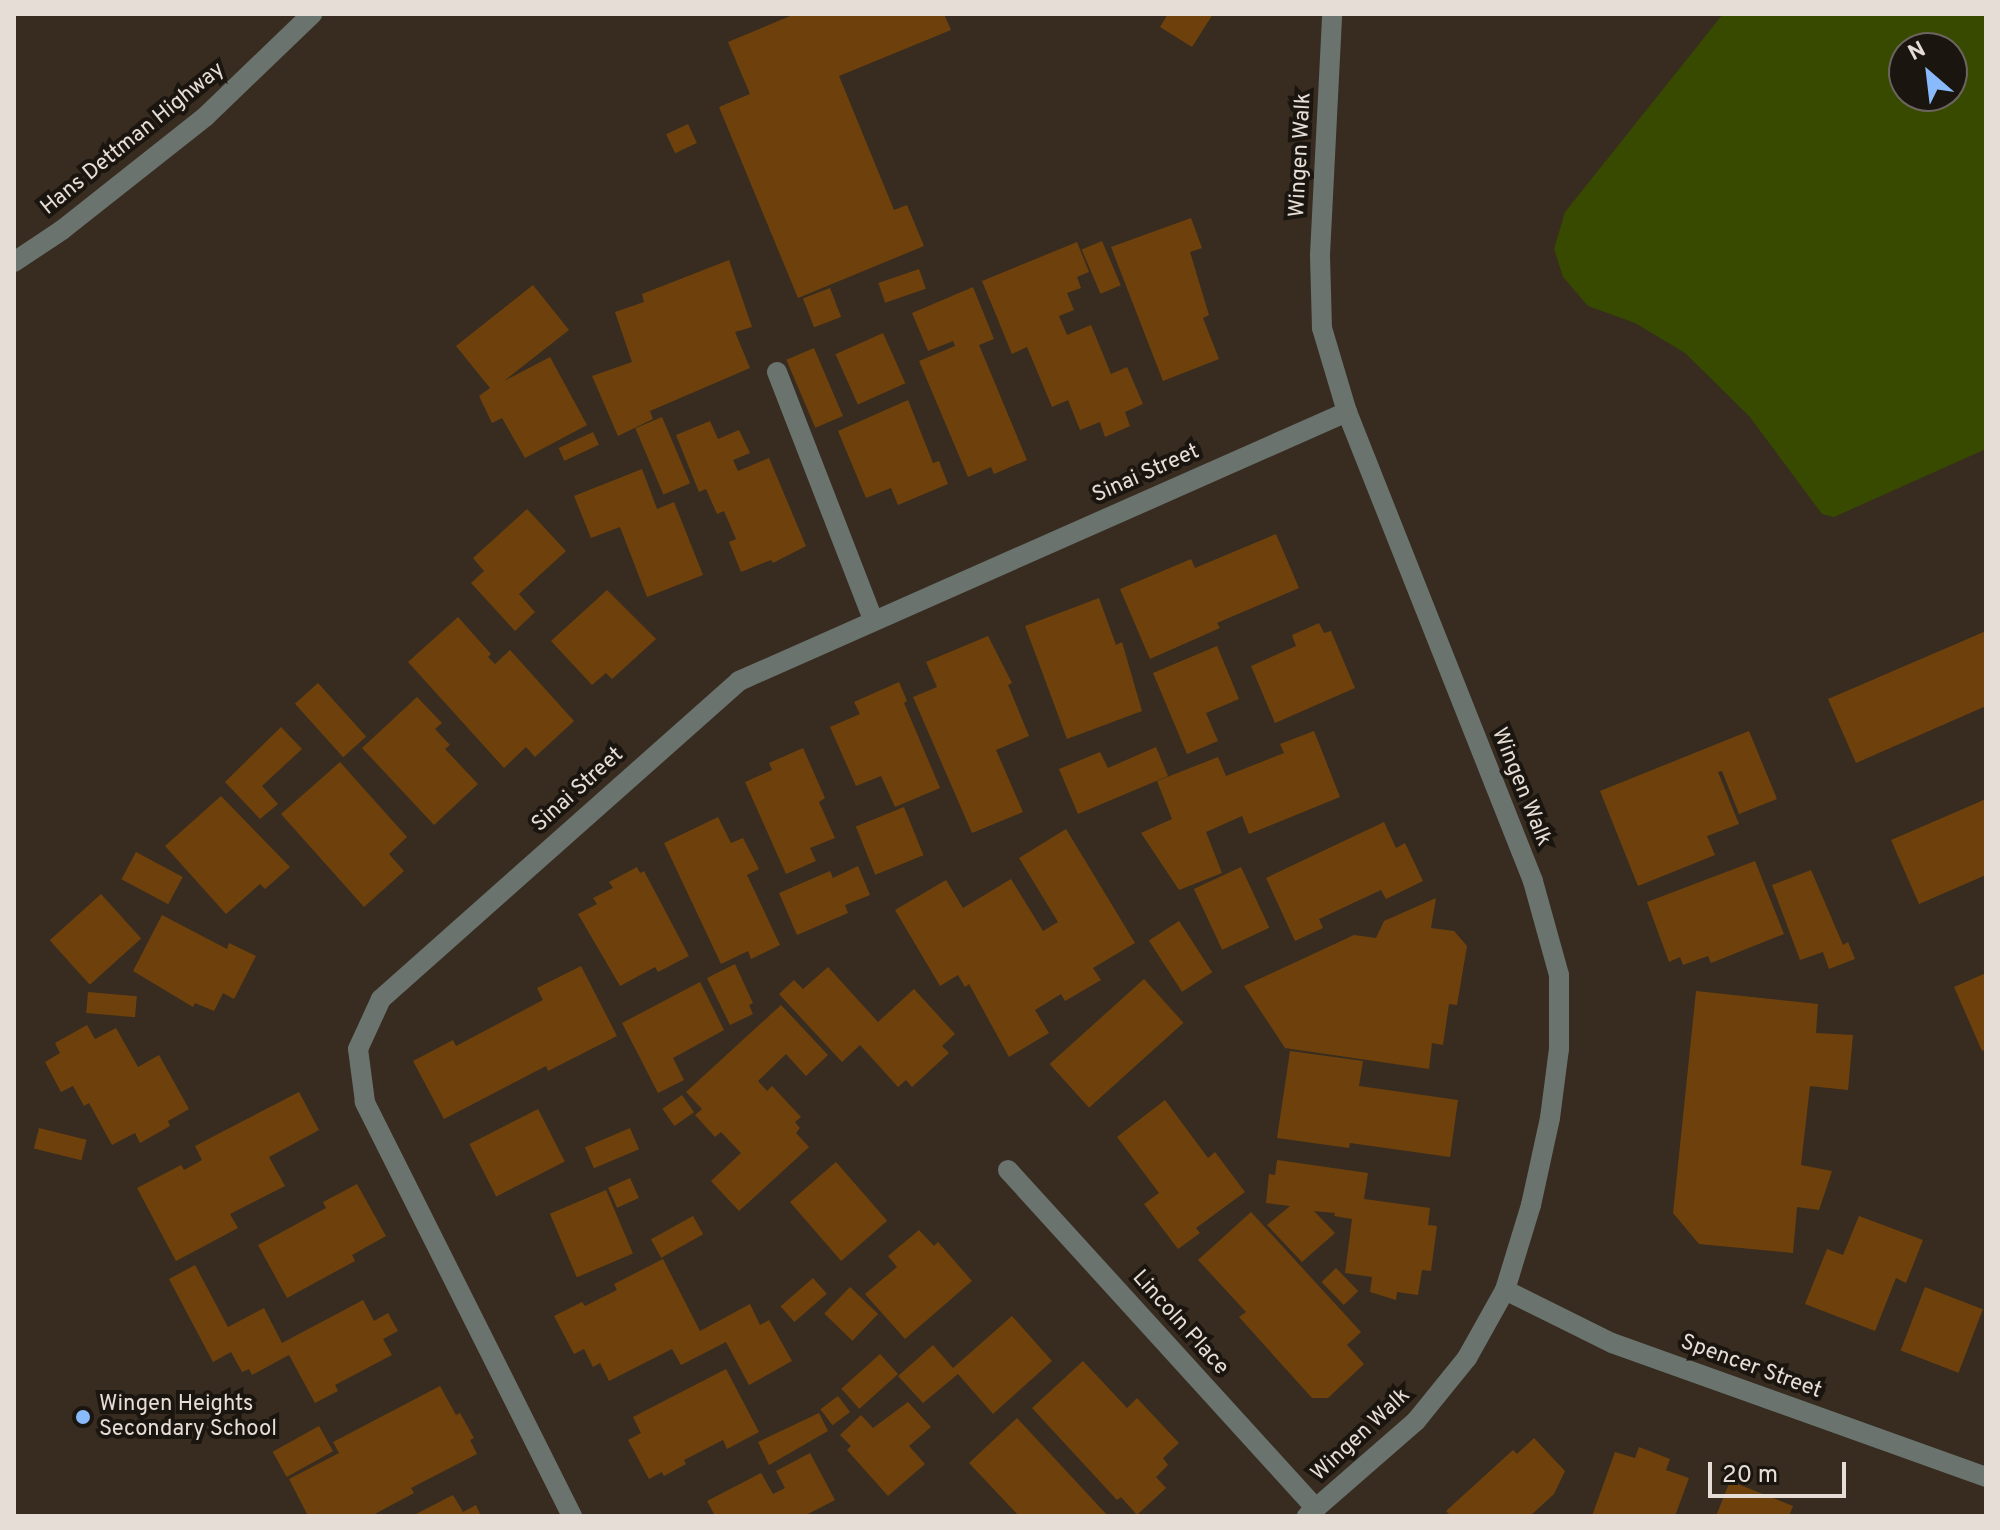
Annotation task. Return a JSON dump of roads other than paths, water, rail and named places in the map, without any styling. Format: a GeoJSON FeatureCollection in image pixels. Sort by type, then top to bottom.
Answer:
{"type":"FeatureCollection","features":[{"type":"Feature","properties":{"kind":"street","name":"Hans Dettman Highway"},"geometry":{"type":"LineString","coordinates":[[14,262],[62,230],[205,117],[312,14]]}},
{"type":"Feature","properties":{"kind":"street","name":"Wingen Walk"},"geometry":{"type":"LineString","coordinates":[[1312,1512],[1416,1421],[1467,1358],[1505,1290],[1531,1205],[1550,1118],[1559,1049],[1559,975],[1533,881],[1347,412],[1322,328],[1320,289],[1332,14]]}},
{"type":"Feature","properties":{"kind":"street"},"geometry":{"type":"LineString","coordinates":[[777,372],[873,620]]}},
{"type":"Feature","properties":{"kind":"street","name":"Sinai Street"},"geometry":{"type":"LineString","coordinates":[[572,1516],[365,1102],[358,1049],[381,999],[739,681],[1347,412]]}},
{"type":"Feature","properties":{"kind":"street","name":"Lincoln Place"},"geometry":{"type":"LineString","coordinates":[[1008,1170],[1312,1512]]}},
{"type":"Feature","properties":{"kind":"street","name":"Spencer Street"},"geometry":{"type":"LineString","coordinates":[[1505,1290],[1612,1343],[1986,1477]]}},
{"type":"Feature","properties":{"kind":"place","name":"Wingen Heights Secondary School"},"geometry":{"type":"Point","coordinates":[83,1417]}}]}
